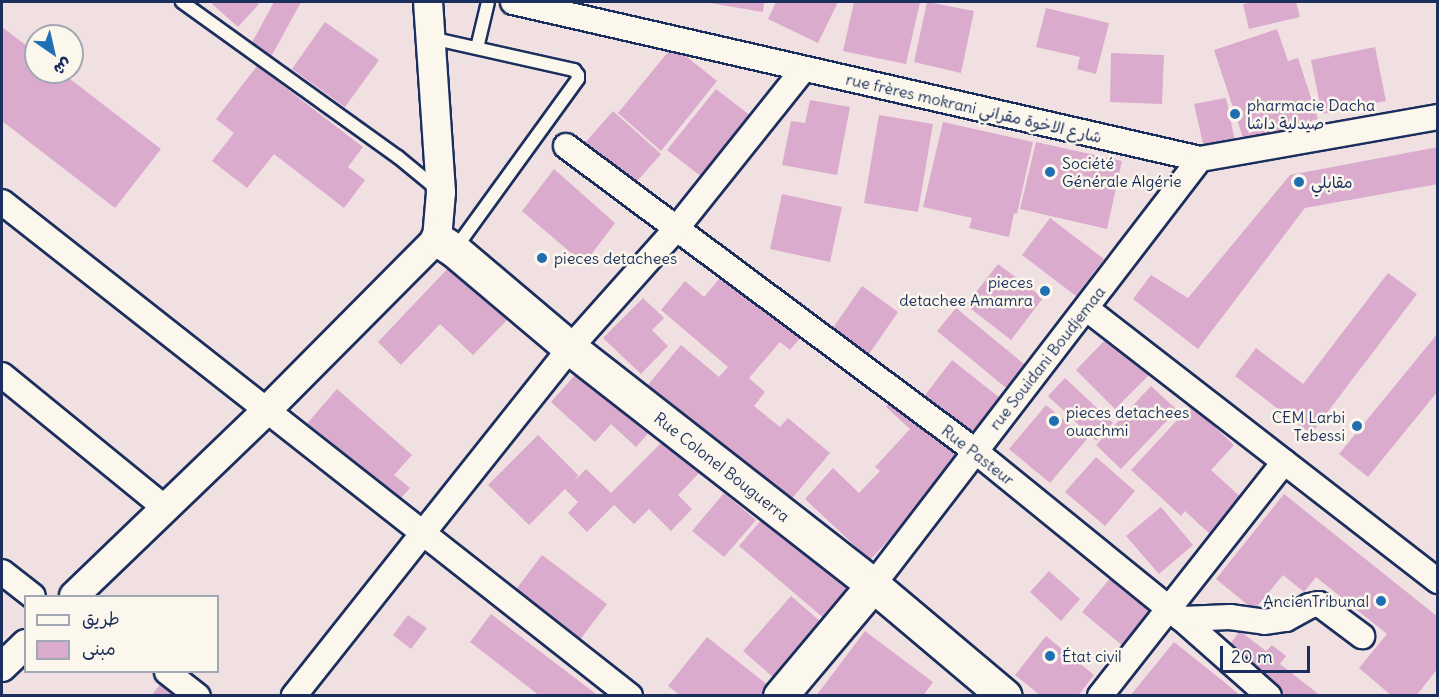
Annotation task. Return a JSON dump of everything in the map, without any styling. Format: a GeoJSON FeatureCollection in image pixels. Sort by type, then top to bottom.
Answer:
{"type":"FeatureCollection","features":[{"type":"Feature","properties":{"kind":"main road","name":"Rue Colonel Bouguerra"},"geometry":{"type":"LineString","coordinates":[[446,245],[570,348],[873,585],[1005,696]]}},
{"type":"Feature","properties":{"kind":"main road"},"geometry":{"type":"LineString","coordinates":[[780,696],[873,585]]}},
{"type":"Feature","properties":{"kind":"street"},"geometry":{"type":"LineString","coordinates":[[76,595],[266,411],[446,245],[428,2]]}},
{"type":"Feature","properties":{"kind":"street","name":"rue frères mokrani شارع الاخوة مقراني"},"geometry":{"type":"LineString","coordinates":[[513,2],[1200,159],[1437,117]]}},
{"type":"Feature","properties":{"kind":"street"},"geometry":{"type":"LineString","coordinates":[[294,696],[570,348],[676,229],[803,70]]}},
{"type":"Feature","properties":{"kind":"street","name":"Rue Pasteur"},"geometry":{"type":"LineString","coordinates":[[566,146],[975,451],[1175,614],[1269,696]]}},
{"type":"Feature","properties":{"kind":"street","name":"rue Souidani Boudjemaa"},"geometry":{"type":"LineString","coordinates":[[873,585],[1200,159]]}},
{"type":"Feature","properties":{"kind":"street"},"geometry":{"type":"LineString","coordinates":[[2,202],[630,696]]}},
{"type":"Feature","properties":{"kind":"street"},"geometry":{"type":"LineString","coordinates":[[1087,309],[1437,581]]}},
{"type":"Feature","properties":{"kind":"street"},"geometry":{"type":"LineString","coordinates":[[2,375],[165,508]]}},
{"type":"Feature","properties":{"kind":"street"},"geometry":{"type":"LineString","coordinates":[[1100,696],[1175,614],[1284,462]]}},
{"type":"Feature","properties":{"kind":"street"},"geometry":{"type":"LineString","coordinates":[[2,572],[31,595]]}},
{"type":"Feature","properties":{"kind":"street"},"geometry":{"type":"LineString","coordinates":[[1175,614],[1230,617],[1264,622],[1286,619],[1310,606],[1319,604],[1362,636]]}},
{"type":"Feature","properties":{"kind":"street"},"geometry":{"type":"LineString","coordinates":[[2,667],[24,646]]}},
{"type":"Feature","properties":{"kind":"street"},"geometry":{"type":"LineString","coordinates":[[168,673],[198,696]]}},
{"type":"Feature","properties":{"kind":"lane"},"geometry":{"type":"LineString","coordinates":[[182,2],[398,157],[441,192]]}},
{"type":"Feature","properties":{"kind":"lane"},"geometry":{"type":"LineString","coordinates":[[477,48],[488,2]]}},
{"type":"Feature","properties":{"kind":"lane"},"geometry":{"type":"LineString","coordinates":[[430,37],[574,70],[578,80],[446,245]]}},
{"type":"Feature","properties":{"kind":"building"},"geometry":{"type":"Polygon","coordinates":[[[214,2],[257,2],[259,4],[238,27],[212,4],[214,2]]]}},
{"type":"Feature","properties":{"kind":"building"},"geometry":{"type":"Polygon","coordinates":[[[274,2],[301,2],[271,57],[250,46],[274,2]]]}},
{"type":"Feature","properties":{"kind":"building"},"geometry":{"type":"Polygon","coordinates":[[[704,2],[764,2],[763,12],[704,2]]]}},
{"type":"Feature","properties":{"kind":"building"},"geometry":{"type":"Polygon","coordinates":[[[776,2],[838,2],[818,43],[768,19],[776,2]]]}},
{"type":"Feature","properties":{"kind":"building"},"geometry":{"type":"Polygon","coordinates":[[[854,2],[920,2],[906,64],[843,51],[854,2]]]}},
{"type":"Feature","properties":{"kind":"building"},"geometry":{"type":"Polygon","coordinates":[[[927,2],[974,11],[961,73],[914,62],[927,2]]]}},
{"type":"Feature","properties":{"kind":"building"},"geometry":{"type":"Polygon","coordinates":[[[1296,2],[1300,17],[1249,29],[1243,4],[1296,2]]]}},
{"type":"Feature","properties":{"kind":"building"},"geometry":{"type":"Polygon","coordinates":[[[1046,8],[1109,23],[1096,74],[1077,69],[1080,57],[1036,47],[1046,8]]]}},
{"type":"Feature","properties":{"kind":"building"},"geometry":{"type":"Polygon","coordinates":[[[325,22],[379,60],[345,107],[292,69],[325,22]]]}},
{"type":"Feature","properties":{"kind":"building"},"geometry":{"type":"Polygon","coordinates":[[[2,27],[24,44],[24,84],[77,84],[161,149],[115,208],[2,121],[2,27]]]}},
{"type":"Feature","properties":{"kind":"building"},"geometry":{"type":"Polygon","coordinates":[[[1277,29],[1288,61],[1298,58],[1318,119],[1245,144],[1214,50],[1277,29]]]}},
{"type":"Feature","properties":{"kind":"building"},"geometry":{"type":"Polygon","coordinates":[[[673,46],[717,81],[661,151],[618,113],[673,46]]]}},
{"type":"Feature","properties":{"kind":"building"},"geometry":{"type":"Polygon","coordinates":[[[1375,47],[1386,101],[1322,114],[1311,60],[1375,47]]]}},
{"type":"Feature","properties":{"kind":"building"},"geometry":{"type":"Polygon","coordinates":[[[1111,53],[1164,55],[1162,104],[1110,102],[1111,53]]]}},
{"type":"Feature","properties":{"kind":"building"},"geometry":{"type":"Polygon","coordinates":[[[257,66],[363,147],[348,167],[365,180],[344,208],[274,154],[247,188],[212,161],[234,133],[216,119],[257,66]]]}},
{"type":"Feature","properties":{"kind":"building"},"geometry":{"type":"Polygon","coordinates":[[[716,89],[756,120],[707,181],[667,150],[716,89]]]}},
{"type":"Feature","properties":{"kind":"building"},"geometry":{"type":"Polygon","coordinates":[[[1226,98],[1235,141],[1204,148],[1194,104],[1226,98]]]}},
{"type":"Feature","properties":{"kind":"building"},"geometry":{"type":"Polygon","coordinates":[[[810,100],[850,107],[837,175],[782,165],[791,121],[805,123],[810,100]]]}},
{"type":"Feature","properties":{"kind":"building"},"geometry":{"type":"Polygon","coordinates":[[[613,111],[661,154],[632,187],[583,145],[613,111]]]}},
{"type":"Feature","properties":{"kind":"building"},"geometry":{"type":"Polygon","coordinates":[[[879,115],[933,124],[918,212],[864,203],[879,115]]]}},
{"type":"Feature","properties":{"kind":"building"},"geometry":{"type":"Polygon","coordinates":[[[943,122],[1033,142],[1017,214],[1014,213],[1009,237],[969,228],[972,218],[923,207],[943,122]]]}},
{"type":"Feature","properties":{"kind":"building"},"geometry":{"type":"Polygon","coordinates":[[[1036,142],[1122,161],[1107,229],[1020,209],[1036,142]]]}},
{"type":"Feature","properties":{"kind":"building"},"geometry":{"type":"Polygon","coordinates":[[[1438,147],[1438,184],[1305,208],[1198,349],[1133,299],[1151,275],[1188,298],[1290,175],[1438,147]]]}},
{"type":"Feature","properties":{"kind":"building"},"geometry":{"type":"Polygon","coordinates":[[[554,169],[615,223],[584,264],[522,211],[554,169]]]}},
{"type":"Feature","properties":{"kind":"building"},"geometry":{"type":"Polygon","coordinates":[[[782,194],[842,207],[830,262],[770,249],[782,194]]]}},
{"type":"Feature","properties":{"kind":"building"},"geometry":{"type":"Polygon","coordinates":[[[1050,218],[1104,259],[1076,296],[1022,255],[1050,218]]]}},
{"type":"Feature","properties":{"kind":"building"},"geometry":{"type":"Polygon","coordinates":[[[998,264],[1043,298],[1011,340],[966,305],[998,264]]]}},
{"type":"Feature","properties":{"kind":"building"},"geometry":{"type":"Polygon","coordinates":[[[451,265],[508,319],[473,355],[440,324],[401,365],[378,342],[451,265]]]}},
{"type":"Feature","properties":{"kind":"building"},"geometry":{"type":"Polygon","coordinates":[[[724,273],[801,337],[790,350],[780,342],[749,378],[765,392],[754,406],[780,427],[788,418],[830,453],[784,508],[647,386],[681,345],[719,377],[728,367],[661,310],[685,281],[704,297],[724,273]]]}},
{"type":"Feature","properties":{"kind":"building"},"geometry":{"type":"Polygon","coordinates":[[[1388,273],[1417,294],[1311,434],[1235,376],[1256,348],[1303,384],[1388,273]]]}},
{"type":"Feature","properties":{"kind":"building"},"geometry":{"type":"Polygon","coordinates":[[[862,286],[898,312],[865,360],[828,335],[862,286]]]}},
{"type":"Feature","properties":{"kind":"building"},"geometry":{"type":"Polygon","coordinates":[[[643,298],[664,318],[652,330],[668,346],[641,374],[603,338],[643,298]]]}},
{"type":"Feature","properties":{"kind":"building"},"geometry":{"type":"Polygon","coordinates":[[[956,308],[1030,369],[1011,392],[937,331],[956,308]]]}},
{"type":"Feature","properties":{"kind":"building"},"geometry":{"type":"Polygon","coordinates":[[[1438,333],[1438,391],[1368,477],[1339,454],[1438,333]]]}},
{"type":"Feature","properties":{"kind":"building"},"geometry":{"type":"Polygon","coordinates":[[[1111,334],[1150,374],[1115,409],[1076,370],[1111,334]]]}},
{"type":"Feature","properties":{"kind":"building"},"geometry":{"type":"Polygon","coordinates":[[[952,360],[1005,402],[975,440],[922,399],[952,360]]]}},
{"type":"Feature","properties":{"kind":"building"},"geometry":{"type":"Polygon","coordinates":[[[584,365],[653,428],[636,447],[611,424],[595,442],[551,402],[584,365]]]}},
{"type":"Feature","properties":{"kind":"building"},"geometry":{"type":"Polygon","coordinates":[[[1065,378],[1113,423],[1096,441],[1048,396],[1065,378]]]}},
{"type":"Feature","properties":{"kind":"building"},"geometry":{"type":"Polygon","coordinates":[[[1151,386],[1177,410],[1121,469],[1096,445],[1151,386]]]}},
{"type":"Feature","properties":{"kind":"building"},"geometry":{"type":"Polygon","coordinates":[[[337,389],[412,455],[394,475],[410,488],[394,506],[304,427],[337,389]]]}},
{"type":"Feature","properties":{"kind":"building"},"geometry":{"type":"Polygon","coordinates":[[[894,398],[962,461],[870,560],[805,499],[833,468],[859,493],[880,471],[875,467],[910,429],[886,407],[894,398]]]}},
{"type":"Feature","properties":{"kind":"building"},"geometry":{"type":"Polygon","coordinates":[[[1046,405],[1087,439],[1050,483],[1009,449],[1046,405]]]}},
{"type":"Feature","properties":{"kind":"building"},"geometry":{"type":"Polygon","coordinates":[[[1191,405],[1234,445],[1211,470],[1246,502],[1213,537],[1185,511],[1181,516],[1131,470],[1191,405]]]}},
{"type":"Feature","properties":{"kind":"building"},"geometry":{"type":"Polygon","coordinates":[[[538,435],[578,475],[575,480],[586,469],[611,493],[666,438],[700,472],[678,495],[692,509],[671,531],[649,509],[634,524],[614,505],[587,532],[568,513],[578,502],[565,489],[529,525],[488,485],[538,435]]]}},
{"type":"Feature","properties":{"kind":"building"},"geometry":{"type":"Polygon","coordinates":[[[1096,457],[1135,491],[1105,526],[1065,492],[1096,457]]]}},
{"type":"Feature","properties":{"kind":"building"},"geometry":{"type":"Polygon","coordinates":[[[724,493],[756,520],[724,557],[692,531],[724,493]]]}},
{"type":"Feature","properties":{"kind":"building","name":"AncienTribunal"},"geometry":{"type":"Polygon","coordinates":[[[1284,494],[1438,617],[1438,668],[1416,696],[1392,696],[1359,668],[1387,634],[1316,577],[1304,592],[1283,575],[1254,610],[1216,579],[1284,494]]]}},
{"type":"Feature","properties":{"kind":"building"},"geometry":{"type":"Polygon","coordinates":[[[1161,507],[1193,545],[1159,574],[1126,536],[1161,507]]]}},
{"type":"Feature","properties":{"kind":"building"},"geometry":{"type":"Polygon","coordinates":[[[768,512],[855,585],[826,620],[739,546],[768,512]]]}},
{"type":"Feature","properties":{"kind":"building"},"geometry":{"type":"Polygon","coordinates":[[[542,555],[607,604],[576,645],[511,596],[542,555]]]}},
{"type":"Feature","properties":{"kind":"building"},"geometry":{"type":"Polygon","coordinates":[[[1049,571],[1080,599],[1061,621],[1030,592],[1049,571]]]}},
{"type":"Feature","properties":{"kind":"building"},"geometry":{"type":"Polygon","coordinates":[[[1112,576],[1154,611],[1124,647],[1082,612],[1112,576]]]}},
{"type":"Feature","properties":{"kind":"building"},"geometry":{"type":"Polygon","coordinates":[[[791,596],[828,628],[780,683],[743,651],[791,596]]]}},
{"type":"Feature","properties":{"kind":"building"},"geometry":{"type":"Polygon","coordinates":[[[491,614],[596,694],[594,696],[540,696],[470,642],[491,614]]]}},
{"type":"Feature","properties":{"kind":"building"},"geometry":{"type":"Polygon","coordinates":[[[408,615],[427,628],[411,649],[393,635],[408,615]]]}},
{"type":"Feature","properties":{"kind":"building"},"geometry":{"type":"Polygon","coordinates":[[[865,631],[933,682],[923,696],[816,696],[865,631]]]}},
{"type":"Feature","properties":{"kind":"building"},"geometry":{"type":"Polygon","coordinates":[[[1240,631],[1266,651],[1272,645],[1286,656],[1280,664],[1321,696],[1287,696],[1226,649],[1240,631]]]}},
{"type":"Feature","properties":{"kind":"building","name":"État civil"},"geometry":{"type":"Polygon","coordinates":[[[1046,636],[1094,675],[1078,696],[1041,696],[1015,675],[1046,636]]]}},
{"type":"Feature","properties":{"kind":"building"},"geometry":{"type":"Polygon","coordinates":[[[707,637],[773,689],[769,696],[681,696],[668,686],[707,637]]]}},
{"type":"Feature","properties":{"kind":"building"},"geometry":{"type":"Polygon","coordinates":[[[1174,642],[1223,681],[1241,696],[1130,696],[1174,642]]]}},
{"type":"Feature","properties":{"kind":"building"},"geometry":{"type":"Polygon","coordinates":[[[162,682],[178,696],[151,696],[162,682]]]}},
{"type":"Feature","properties":{"kind":"place","name":"pharmacie Dacha صيدلية داشا"},"geometry":{"type":"Point","coordinates":[1235,114]}},
{"type":"Feature","properties":{"kind":"place","name":"Société Générale Algérie"},"geometry":{"type":"Point","coordinates":[1050,172]}},
{"type":"Feature","properties":{"kind":"place","name":"مقابلي"},"geometry":{"type":"Point","coordinates":[1299,182]}},
{"type":"Feature","properties":{"kind":"place","name":"pieces detachees"},"geometry":{"type":"Point","coordinates":[542,258]}},
{"type":"Feature","properties":{"kind":"place","name":"pieces detachee Amamra"},"geometry":{"type":"Point","coordinates":[1045,291]}},
{"type":"Feature","properties":{"kind":"place","name":"pieces detachees ouachmi"},"geometry":{"type":"Point","coordinates":[1054,421]}},
{"type":"Feature","properties":{"kind":"place","name":"CEM Larbi Tebessi"},"geometry":{"type":"Point","coordinates":[1357,426]}},
{"type":"Feature","properties":{"kind":"place","name":"AncienTribunal"},"geometry":{"type":"Point","coordinates":[1381,601]}},
{"type":"Feature","properties":{"kind":"place","name":"État civil"},"geometry":{"type":"Point","coordinates":[1050,656]}}]}
